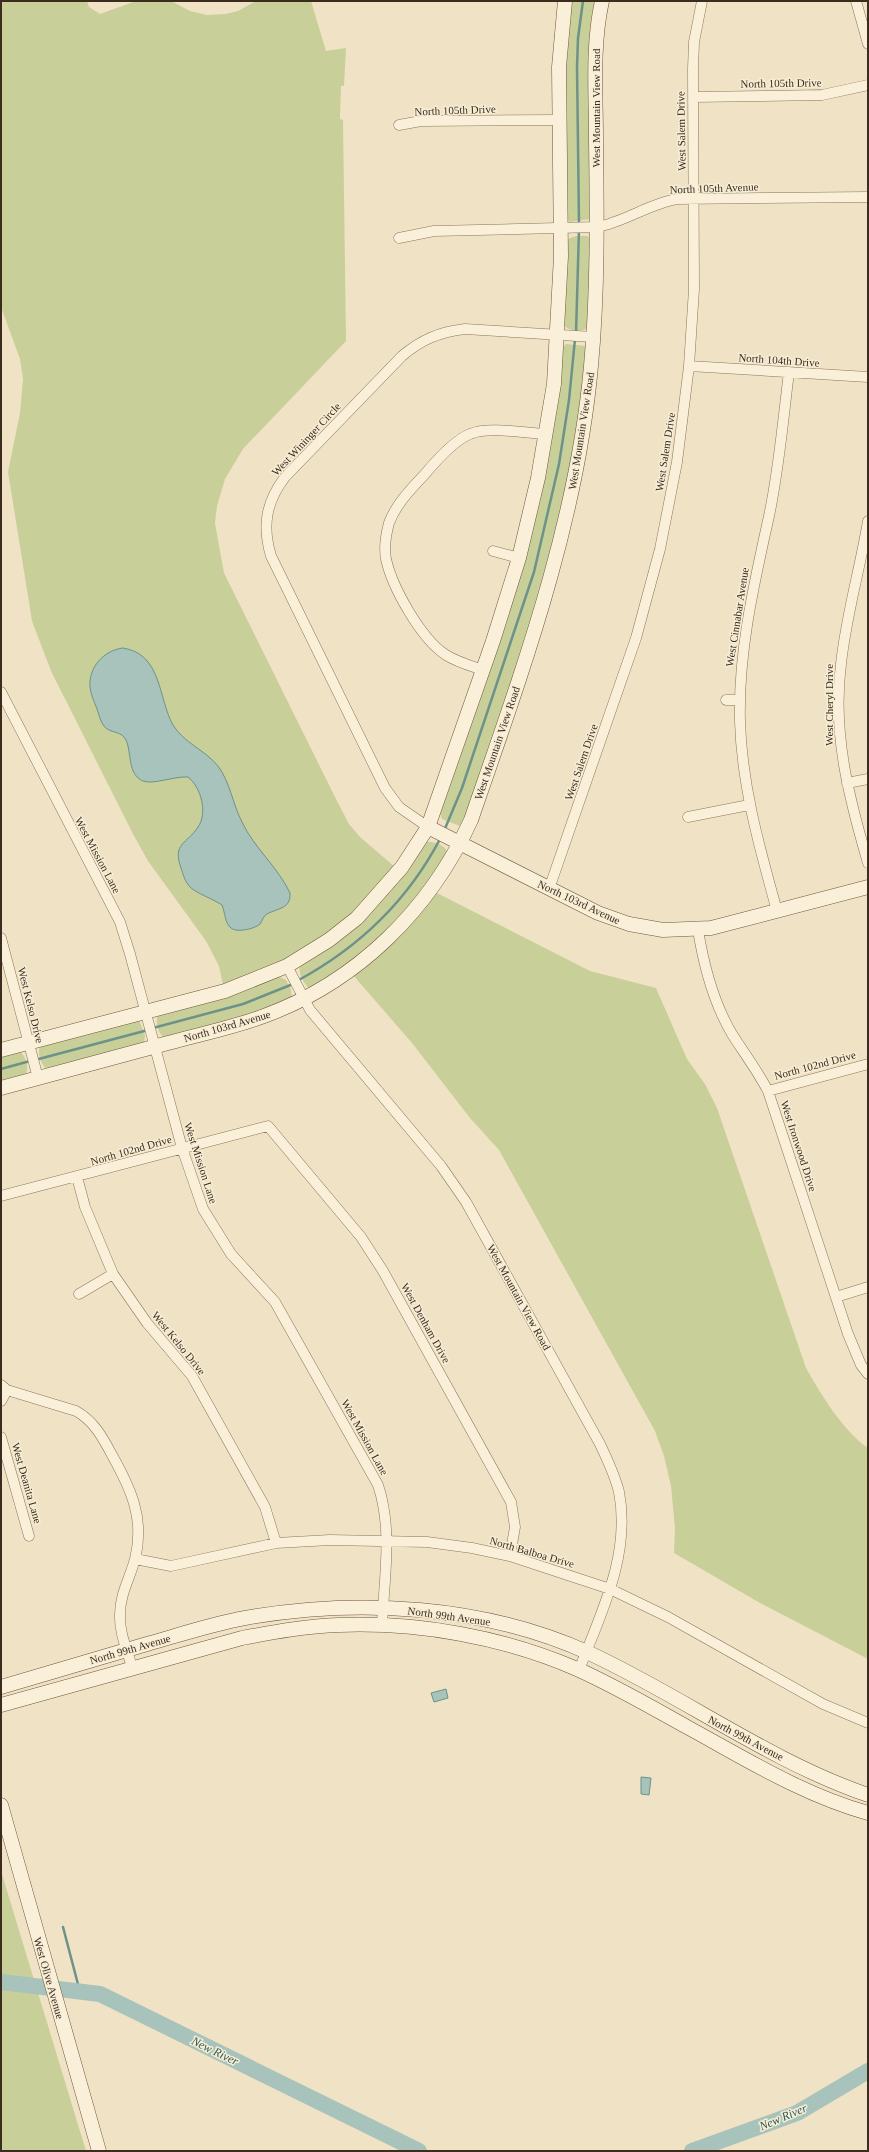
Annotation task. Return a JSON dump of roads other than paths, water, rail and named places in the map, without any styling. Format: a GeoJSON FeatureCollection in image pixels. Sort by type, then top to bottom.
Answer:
{"type":"FeatureCollection","features":[{"type":"Feature","properties":{"kind":"street"},"geometry":{"type":"LineString","coordinates":[[1,1050],[231,989],[287,966],[329,940],[367,909],[402,867],[428,827],[483,670],[519,558],[538,478],[554,384],[558,336],[561,229],[559,120],[560,48],[565,1]]}},
{"type":"Feature","properties":{"kind":"street","name":"West Mountain View Road"},"geometry":{"type":"LineString","coordinates":[[460,843],[471,820],[540,614],[558,553],[578,458],[587,404],[594,337],[597,227],[595,61],[597,23],[602,1]]}},
{"type":"Feature","properties":{"kind":"street","name":"West Salem Drive"},"geometry":{"type":"LineString","coordinates":[[549,889],[624,675],[651,586],[660,549],[677,462],[689,366],[694,289],[694,42],[702,1]]}},
{"type":"Feature","properties":{"kind":"street"},"geometry":{"type":"LineString","coordinates":[[856,1],[868,44]]}},
{"type":"Feature","properties":{"kind":"street","name":"North 105th Drive"},"geometry":{"type":"LineString","coordinates":[[693,97],[822,95],[868,85]]}},
{"type":"Feature","properties":{"kind":"street","name":"North 105th Drive"},"geometry":{"type":"LineString","coordinates":[[399,125],[421,121],[559,120]]}},
{"type":"Feature","properties":{"kind":"street","name":"North 105th Avenue"},"geometry":{"type":"LineString","coordinates":[[399,238],[434,231],[597,227],[615,223],[657,204],[677,199],[868,197]]}},
{"type":"Feature","properties":{"kind":"street","name":"West Wininger Circle"},"geometry":{"type":"LineString","coordinates":[[428,827],[399,807],[385,788],[271,556],[265,533],[266,513],[278,487],[285,477],[414,346],[435,335],[465,329],[558,336],[594,337]]}},
{"type":"Feature","properties":{"kind":"street","name":"North 104th Drive"},"geometry":{"type":"LineString","coordinates":[[689,366],[868,377]]}},
{"type":"Feature","properties":{"kind":"street","name":"West Cinnabar Avenue"},"geometry":{"type":"LineString","coordinates":[[777,911],[749,805],[741,745],[740,700],[745,629],[774,487],[789,372]]}},
{"type":"Feature","properties":{"kind":"street"},"geometry":{"type":"LineString","coordinates":[[483,670],[446,655],[425,637],[413,620],[389,570],[386,558],[385,542],[389,524],[401,501],[430,468],[462,438],[479,431],[545,434]]}},
{"type":"Feature","properties":{"kind":"street","name":"West Cheryl Drive"},"geometry":{"type":"LineString","coordinates":[[868,521],[840,666],[839,722],[847,783],[868,864]]}},
{"type":"Feature","properties":{"kind":"street"},"geometry":{"type":"LineString","coordinates":[[493,551],[519,558]]}},
{"type":"Feature","properties":{"kind":"street","name":"West Mission Lane"},"geometry":{"type":"LineString","coordinates":[[1,692],[120,922],[182,1148],[197,1195],[213,1228],[231,1254],[274,1302],[378,1485],[386,1513],[382,1626]]}},
{"type":"Feature","properties":{"kind":"street"},"geometry":{"type":"LineString","coordinates":[[726,700],[740,700]]}},
{"type":"Feature","properties":{"kind":"street"},"geometry":{"type":"LineString","coordinates":[[847,783],[868,779]]}},
{"type":"Feature","properties":{"kind":"street"},"geometry":{"type":"LineString","coordinates":[[688,817],[749,805]]}},
{"type":"Feature","properties":{"kind":"street","name":"North 103rd Avenue"},"geometry":{"type":"LineString","coordinates":[[428,827],[549,889],[612,919],[663,930],[698,930],[868,887]]}},
{"type":"Feature","properties":{"kind":"street","name":"North 103rd Avenue"},"geometry":{"type":"LineString","coordinates":[[1,1088],[245,1022],[303,1000],[341,977],[392,935],[432,889],[460,843]]}},
{"type":"Feature","properties":{"kind":"street","name":"West Ironwood Drive"},"geometry":{"type":"LineString","coordinates":[[698,930],[705,967],[720,1012],[732,1035],[756,1068],[768,1091],[848,1334],[861,1365],[868,1374]]}},
{"type":"Feature","properties":{"kind":"street","name":"West Kelso Drive"},"geometry":{"type":"LineString","coordinates":[[1,938],[38,1078]]}},
{"type":"Feature","properties":{"kind":"street","name":"West Mountain View Road"},"geometry":{"type":"LineString","coordinates":[[287,966],[303,1000],[455,1185],[600,1444],[619,1491],[622,1522],[619,1554],[610,1589],[579,1670]]}},
{"type":"Feature","properties":{"kind":"street","name":"North 102nd Drive"},"geometry":{"type":"LineString","coordinates":[[768,1091],[868,1064]]}},
{"type":"Feature","properties":{"kind":"street","name":"North 102nd Drive"},"geometry":{"type":"LineString","coordinates":[[1,1196],[268,1126]]}},
{"type":"Feature","properties":{"kind":"street","name":"West Denham Drive"},"geometry":{"type":"LineString","coordinates":[[268,1126],[361,1237],[383,1270],[511,1502],[515,1527],[510,1556]]}},
{"type":"Feature","properties":{"kind":"street","name":"West Kelso Drive"},"geometry":{"type":"LineString","coordinates":[[77,1177],[85,1207],[113,1274],[147,1323],[192,1376],[264,1507],[276,1543]]}},
{"type":"Feature","properties":{"kind":"street"},"geometry":{"type":"LineString","coordinates":[[79,1294],[113,1274]]}},
{"type":"Feature","properties":{"kind":"street"},"geometry":{"type":"LineString","coordinates":[[836,1298],[868,1287]]}},
{"type":"Feature","properties":{"kind":"street"},"geometry":{"type":"LineString","coordinates":[[1,1401],[4,1387],[76,1411],[91,1422],[101,1434],[129,1486],[134,1501],[138,1529],[135,1559],[122,1597],[120,1612],[122,1633],[132,1667]]}},
{"type":"Feature","properties":{"kind":"street","name":"West Deanita Lane"},"geometry":{"type":"LineString","coordinates":[[1,1437],[29,1536]]}},
{"type":"Feature","properties":{"kind":"street","name":"North Balboa Drive"},"geometry":{"type":"LineString","coordinates":[[135,1559],[171,1566],[276,1543],[330,1540],[386,1540],[457,1546],[510,1556],[610,1589],[668,1617],[823,1704],[868,1723]]}},
{"type":"Feature","properties":{"kind":"street","name":"North 99th Avenue"},"geometry":{"type":"LineString","coordinates":[[1,1687],[205,1627],[266,1614],[337,1608],[383,1608],[451,1614],[504,1624],[586,1652],[619,1667],[801,1767],[835,1783],[868,1795]]}},
{"type":"Feature","properties":{"kind":"street","name":"North 99th Avenue"},"geometry":{"type":"LineString","coordinates":[[1,1705],[132,1667],[242,1638],[282,1631],[338,1625],[382,1626],[436,1631],[483,1639],[537,1654],[579,1670],[623,1692],[792,1784],[832,1802],[868,1813]]}},
{"type":"Feature","properties":{"kind":"street"},"geometry":{"type":"LineString","coordinates":[[792,1784],[801,1767]]}},
{"type":"Feature","properties":{"kind":"street","name":"West Olive Avenue"},"geometry":{"type":"LineString","coordinates":[[1,1805],[32,1919],[99,2151]]}},
{"type":"Feature","properties":{"kind":"water"},"geometry":{"type":"Polygon","coordinates":[[[123,648],[136,652],[145,659],[152,668],[173,725],[183,737],[207,755],[218,766],[226,779],[239,815],[247,831],[279,875],[290,893],[290,898],[286,905],[266,915],[258,926],[241,930],[231,928],[226,921],[222,905],[200,894],[188,885],[185,880],[178,853],[182,844],[198,827],[201,821],[203,808],[200,794],[193,781],[188,777],[152,782],[143,781],[138,778],[132,768],[126,740],[118,733],[106,728],[102,722],[91,692],[91,675],[100,659],[117,649],[123,648]]]}},
{"type":"Feature","properties":{"kind":"water"},"geometry":{"type":"Polygon","coordinates":[[[446,1689],[448,1698],[434,1702],[431,1693],[446,1689]]]}},
{"type":"Feature","properties":{"kind":"water"},"geometry":{"type":"Polygon","coordinates":[[[641,1777],[651,1778],[649,1795],[641,1794],[641,1777]]]}},
{"type":"Feature","properties":{"kind":"waterway"},"geometry":{"type":"LineString","coordinates":[[579,224],[577,67],[578,38],[583,1]]}},
{"type":"Feature","properties":{"kind":"waterway"},"geometry":{"type":"LineString","coordinates":[[576,334],[579,229]]}},
{"type":"Feature","properties":{"kind":"waterway"},"geometry":{"type":"LineString","coordinates":[[444,831],[462,788],[534,572],[559,464],[569,400],[575,339]]}},
{"type":"Feature","properties":{"kind":"waterway"},"geometry":{"type":"LineString","coordinates":[[297,981],[319,968],[361,938],[397,902],[413,882],[440,839]]}},
{"type":"Feature","properties":{"kind":"waterway"},"geometry":{"type":"LineString","coordinates":[[153,1028],[243,1004],[293,984]]}},
{"type":"Feature","properties":{"kind":"waterway"},"geometry":{"type":"LineString","coordinates":[[35,1060],[148,1030]]}},
{"type":"Feature","properties":{"kind":"waterway"},"geometry":{"type":"LineString","coordinates":[[1,1069],[30,1061]]}},
{"type":"Feature","properties":{"kind":"waterway"},"geometry":{"type":"LineString","coordinates":[[63,1927],[80,1992]]}},
{"type":"Feature","properties":{"kind":"waterway","name":"New River"},"geometry":{"type":"LineString","coordinates":[[1,1982],[100,1994],[419,2151]]}},
{"type":"Feature","properties":{"kind":"waterway","name":"New River"},"geometry":{"type":"LineString","coordinates":[[692,2151],[797,2113],[868,2071]]}}]}
